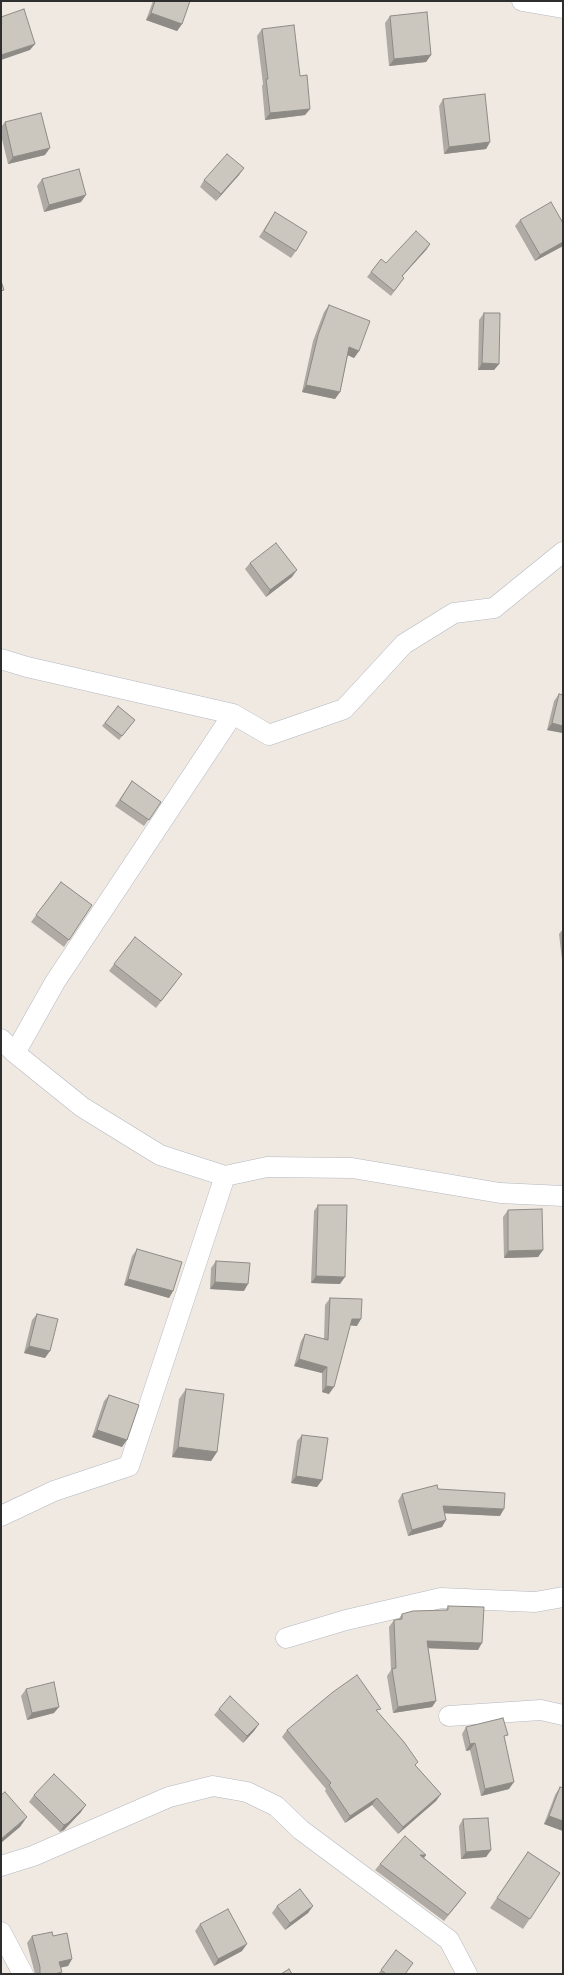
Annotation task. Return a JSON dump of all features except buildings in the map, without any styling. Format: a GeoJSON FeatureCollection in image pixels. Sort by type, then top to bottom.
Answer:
{"type":"FeatureCollection","features":[{"type":"Feature","properties":{"kind":"street"},"geometry":{"type":"LineString","coordinates":[[522,1],[563,8]]}},
{"type":"Feature","properties":{"kind":"street"},"geometry":{"type":"LineString","coordinates":[[1,659],[27,667],[233,714],[269,735],[344,709],[404,644],[454,613],[494,608],[563,552]]}},
{"type":"Feature","properties":{"kind":"street"},"geometry":{"type":"LineString","coordinates":[[16,1053],[55,982],[233,714]]}},
{"type":"Feature","properties":{"kind":"street"},"geometry":{"type":"LineString","coordinates":[[1,1039],[82,1107],[160,1155],[225,1176],[267,1167],[352,1168],[500,1193],[563,1196]]}},
{"type":"Feature","properties":{"kind":"street"},"geometry":{"type":"LineString","coordinates":[[1,1516],[54,1490],[129,1466],[225,1176]]}},
{"type":"Feature","properties":{"kind":"street"},"geometry":{"type":"LineString","coordinates":[[286,1638],[346,1620],[441,1598],[534,1602],[563,1597]]}},
{"type":"Feature","properties":{"kind":"street"},"geometry":{"type":"LineString","coordinates":[[449,1716],[541,1710],[563,1715]]}},
{"type":"Feature","properties":{"kind":"street"},"geometry":{"type":"LineString","coordinates":[[1,1866],[33,1856],[169,1796],[213,1786],[247,1792],[276,1806],[301,1830],[449,1940],[467,1974]]}},
{"type":"Feature","properties":{"kind":"street"},"geometry":{"type":"LineString","coordinates":[[1,1932],[23,1974]]}}]}
